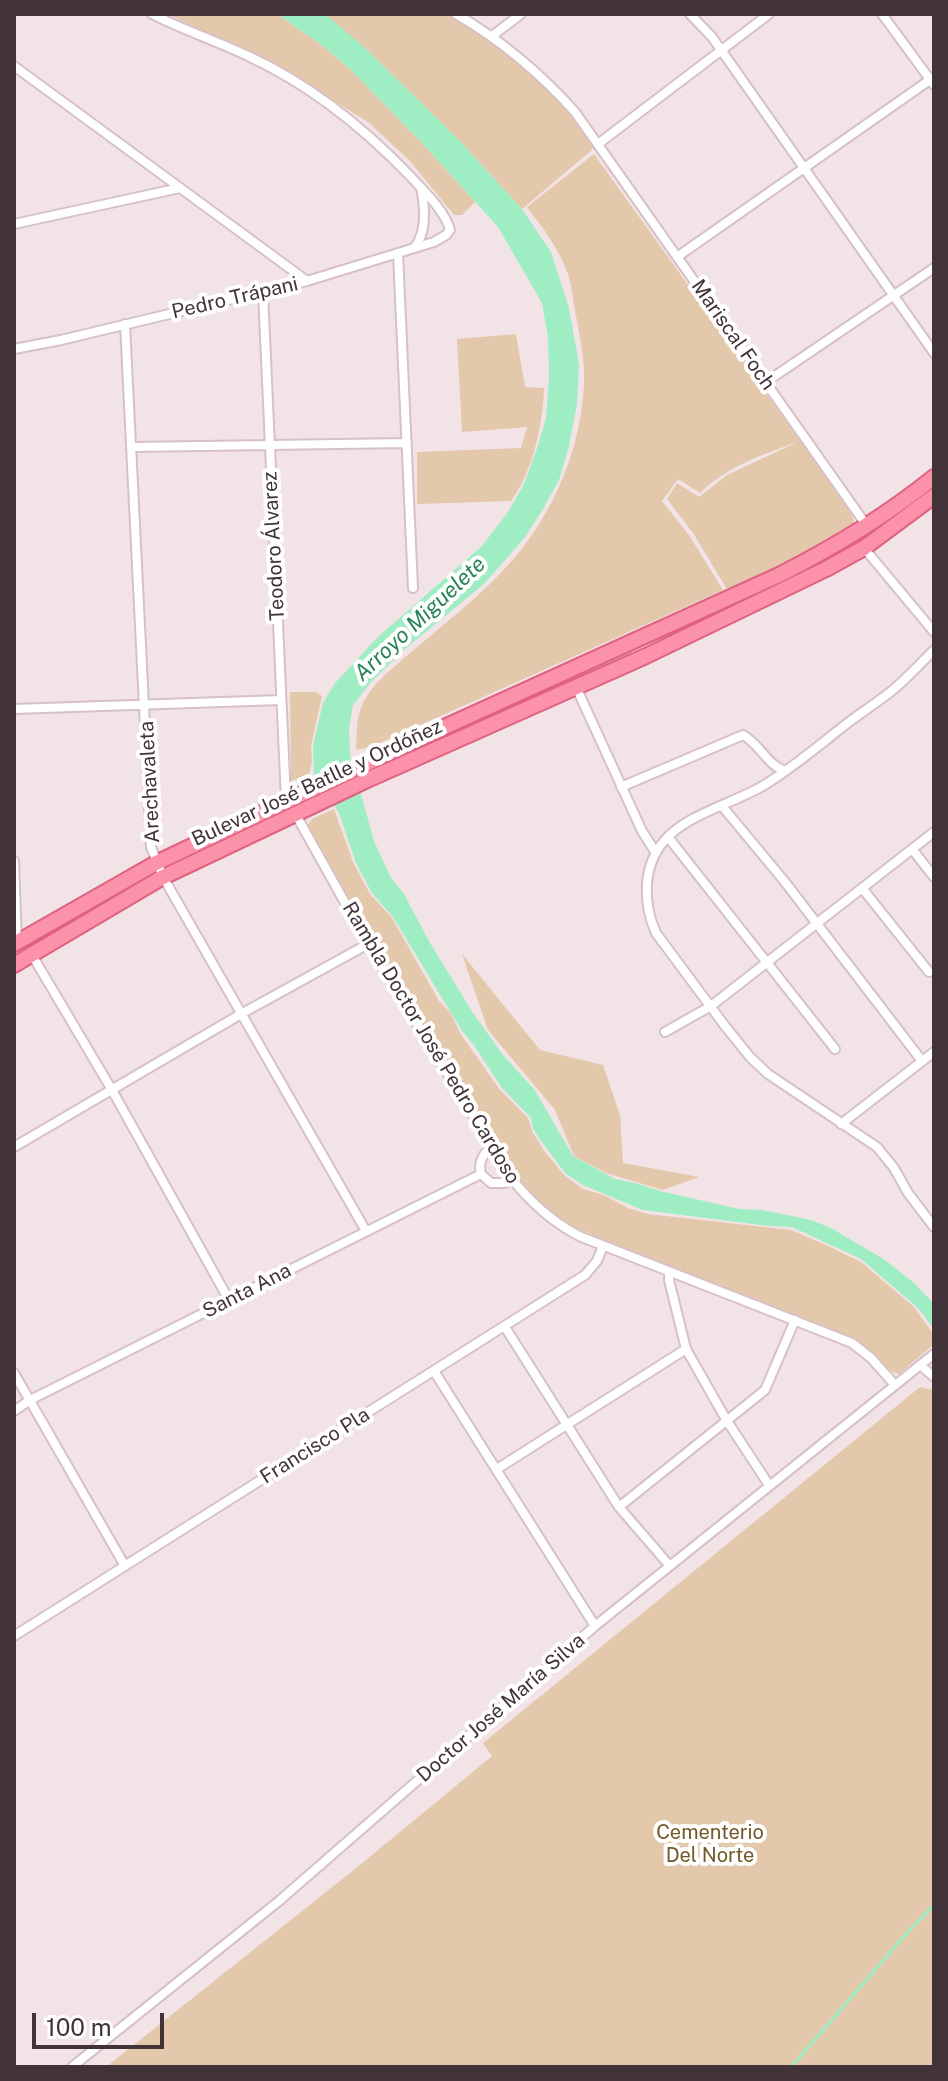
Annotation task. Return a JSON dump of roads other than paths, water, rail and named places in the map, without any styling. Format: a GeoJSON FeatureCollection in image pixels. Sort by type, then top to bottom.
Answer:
{"type":"FeatureCollection","features":[{"type":"Feature","properties":{"kind":"main road","name":"Bulevar José Batlle y Ordóñez"},"geometry":{"type":"LineString","coordinates":[[14,965],[163,877],[320,803],[365,773],[828,550],[934,477]]}},
{"type":"Feature","properties":{"kind":"main road","name":"Bulevar José Batlle y Ordóñez"},"geometry":{"type":"LineString","coordinates":[[16,943],[156,863],[286,800],[365,773],[576,687],[812,576],[864,548],[934,496]]}},
{"type":"Feature","properties":{"kind":"street"},"geometry":{"type":"LineString","coordinates":[[152,14],[248,55],[304,87],[387,152],[421,188],[423,234],[415,247]]}},
{"type":"Feature","properties":{"kind":"street","name":"Mariscal Foch"},"geometry":{"type":"LineString","coordinates":[[456,14],[492,36],[550,84],[575,112],[867,526]]}},
{"type":"Feature","properties":{"kind":"street"},"geometry":{"type":"LineString","coordinates":[[492,36],[521,14]]}},
{"type":"Feature","properties":{"kind":"street"},"geometry":{"type":"LineString","coordinates":[[690,14],[712,37],[934,353]]}},
{"type":"Feature","properties":{"kind":"street"},"geometry":{"type":"LineString","coordinates":[[598,144],[769,14]]}},
{"type":"Feature","properties":{"kind":"street"},"geometry":{"type":"LineString","coordinates":[[677,257],[933,81],[882,14]]}},
{"type":"Feature","properties":{"kind":"street"},"geometry":{"type":"LineString","coordinates":[[14,66],[307,281]]}},
{"type":"Feature","properties":{"kind":"street"},"geometry":{"type":"LineString","coordinates":[[14,224],[180,188]]}},
{"type":"Feature","properties":{"kind":"street","name":"Pedro Trápani"},"geometry":{"type":"LineString","coordinates":[[14,349],[307,281],[441,239],[450,230],[447,221],[421,188]]}},
{"type":"Feature","properties":{"kind":"street"},"geometry":{"type":"LineString","coordinates":[[398,253],[413,588]]}},
{"type":"Feature","properties":{"kind":"street"},"geometry":{"type":"LineString","coordinates":[[766,382],[934,268]]}},
{"type":"Feature","properties":{"kind":"street","name":"Teodoro Álvarez"},"geometry":{"type":"LineString","coordinates":[[263,292],[286,800]]}},
{"type":"Feature","properties":{"kind":"street","name":"Arechavaleta"},"geometry":{"type":"LineString","coordinates":[[125,324],[151,847],[163,877],[366,1231]]}},
{"type":"Feature","properties":{"kind":"street"},"geometry":{"type":"LineString","coordinates":[[133,447],[407,443]]}},
{"type":"Feature","properties":{"kind":"street"},"geometry":{"type":"LineString","coordinates":[[864,548],[934,632]]}},
{"type":"Feature","properties":{"kind":"street"},"geometry":{"type":"LineString","coordinates":[[639,639],[646,656]]}},
{"type":"Feature","properties":{"kind":"street"},"geometry":{"type":"LineString","coordinates":[[934,650],[895,688],[770,782],[692,820],[668,837],[650,867],[647,895],[656,933],[750,1057],[768,1074],[877,1147],[934,1227]]}},
{"type":"Feature","properties":{"kind":"street"},"geometry":{"type":"LineString","coordinates":[[576,687],[642,831],[656,853]]}},
{"type":"Feature","properties":{"kind":"street"},"geometry":{"type":"LineString","coordinates":[[14,709],[281,700]]}},
{"type":"Feature","properties":{"kind":"street"},"geometry":{"type":"LineString","coordinates":[[621,787],[743,735],[753,741],[769,762],[772,770],[770,782]]}},
{"type":"Feature","properties":{"kind":"street"},"geometry":{"type":"LineString","coordinates":[[769,762],[785,771]]}},
{"type":"Feature","properties":{"kind":"street"},"geometry":{"type":"LineString","coordinates":[[722,806],[785,882],[922,1061]]}},
{"type":"Feature","properties":{"kind":"street","name":"Rambla Doctor José Pedro Cardoso"},"geometry":{"type":"LineString","coordinates":[[296,815],[368,944],[525,1196],[550,1218],[579,1236],[852,1343],[895,1385]]}},
{"type":"Feature","properties":{"kind":"street"},"geometry":{"type":"LineString","coordinates":[[665,1032],[711,1006],[934,832]]}},
{"type":"Feature","properties":{"kind":"street"},"geometry":{"type":"LineString","coordinates":[[668,837],[835,1049]]}},
{"type":"Feature","properties":{"kind":"street"},"geometry":{"type":"LineString","coordinates":[[912,849],[934,877]]}},
{"type":"Feature","properties":{"kind":"street"},"geometry":{"type":"LineString","coordinates":[[14,861],[16,943]]}},
{"type":"Feature","properties":{"kind":"street"},"geometry":{"type":"LineString","coordinates":[[862,888],[929,972]]}},
{"type":"Feature","properties":{"kind":"street"},"geometry":{"type":"LineString","coordinates":[[14,1147],[241,1014],[368,944]]}},
{"type":"Feature","properties":{"kind":"street"},"geometry":{"type":"LineString","coordinates":[[32,955],[112,1090],[229,1300]]}},
{"type":"Feature","properties":{"kind":"street"},"geometry":{"type":"LineString","coordinates":[[841,1124],[934,1052]]}},
{"type":"Feature","properties":{"kind":"street"},"geometry":{"type":"LineString","coordinates":[[492,1146],[481,1160],[481,1174],[491,1183],[505,1183],[512,1179]]}},
{"type":"Feature","properties":{"kind":"street","name":"Santa Ana"},"geometry":{"type":"LineString","coordinates":[[14,1411],[30,1400],[481,1174]]}},
{"type":"Feature","properties":{"kind":"street","name":"Francisco Pla"},"geometry":{"type":"LineString","coordinates":[[14,1636],[585,1275],[597,1261],[603,1246]]}},
{"type":"Feature","properties":{"kind":"street"},"geometry":{"type":"LineString","coordinates":[[669,1273],[686,1349],[727,1421],[769,1485]]}},
{"type":"Feature","properties":{"kind":"street"},"geometry":{"type":"LineString","coordinates":[[619,1507],[765,1390],[795,1320]]}},
{"type":"Feature","properties":{"kind":"street"},"geometry":{"type":"LineString","coordinates":[[505,1327],[619,1507],[669,1565]]}},
{"type":"Feature","properties":{"kind":"street"},"geometry":{"type":"LineString","coordinates":[[497,1469],[686,1349]]}},
{"type":"Feature","properties":{"kind":"street","name":"Doctor José María Silva"},"geometry":{"type":"LineString","coordinates":[[72,2067],[279,1901],[595,1626],[934,1354]]}},
{"type":"Feature","properties":{"kind":"street"},"geometry":{"type":"LineString","coordinates":[[920,1365],[934,1377]]}},
{"type":"Feature","properties":{"kind":"street"},"geometry":{"type":"LineString","coordinates":[[434,1371],[595,1626]]}},
{"type":"Feature","properties":{"kind":"street"},"geometry":{"type":"LineString","coordinates":[[14,1373],[125,1566]]}},
{"type":"Feature","properties":{"kind":"water","name":"Arroyo Miguelete"},"geometry":{"type":"Polygon","coordinates":[[[277,14],[326,15],[363,46],[457,138],[522,209],[551,252],[569,308],[579,365],[577,404],[559,480],[525,537],[485,583],[405,649],[372,681],[353,705],[349,728],[350,755],[374,841],[390,876],[404,894],[473,1013],[503,1055],[534,1089],[573,1156],[615,1179],[739,1209],[762,1210],[811,1220],[831,1228],[885,1260],[914,1283],[934,1304],[934,1329],[918,1308],[861,1259],[792,1227],[643,1210],[583,1185],[566,1174],[533,1129],[531,1118],[502,1088],[462,1031],[393,917],[372,893],[356,863],[339,813],[314,774],[313,746],[323,703],[335,683],[379,636],[482,546],[508,512],[524,484],[546,418],[548,337],[542,303],[498,227],[351,70],[277,14]]]}},
{"type":"Feature","properties":{"kind":"waterway"},"geometry":{"type":"LineString","coordinates":[[791,2067],[934,1905]]}},
{"type":"Feature","properties":{"kind":"park label","name":"Cementerio Del Norte"},"geometry":{"type":"Point","coordinates":[710,1844]}}]}
